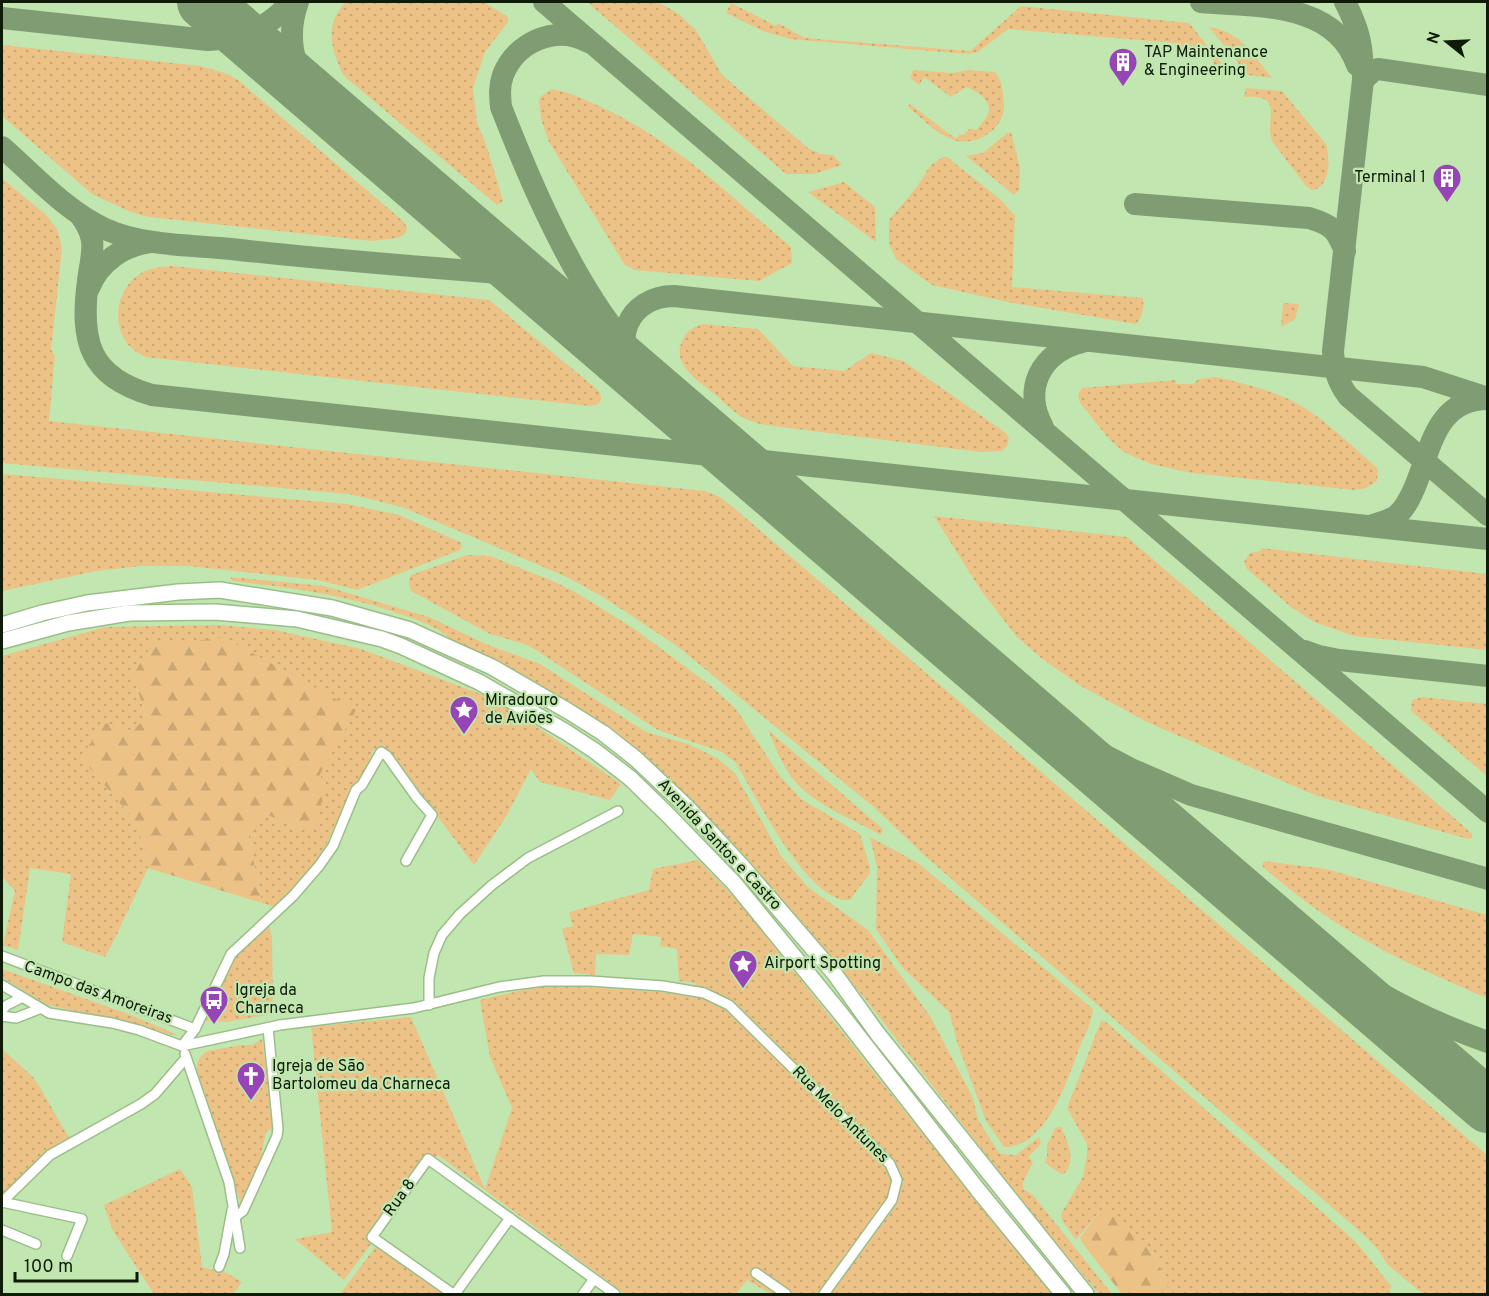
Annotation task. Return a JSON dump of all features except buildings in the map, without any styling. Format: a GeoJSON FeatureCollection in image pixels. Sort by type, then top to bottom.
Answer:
{"type":"FeatureCollection","features":[{"type":"Feature","properties":{"kind":"main road","name":"Avenida Santos e Castro"},"geometry":{"type":"LineString","coordinates":[[2,625],[87,603],[178,592],[220,590],[332,608],[410,630],[492,667],[568,711],[603,733],[636,759],[690,809],[741,865],[834,973],[877,1033],[1086,1294]]}},
{"type":"Feature","properties":{"kind":"main road","name":"Avenida Santos e Castro"},"geometry":{"type":"LineString","coordinates":[[2,641],[68,623],[129,613],[215,612],[297,619],[382,639],[401,646],[479,682],[566,732],[630,778],[734,883],[1063,1294]]}},
{"type":"Feature","properties":{"kind":"street"},"geometry":{"type":"LineString","coordinates":[[182,1046],[195,1029],[231,954],[292,896],[319,866],[333,846],[356,790],[362,785],[381,752],[387,756],[432,815],[406,861]]}},
{"type":"Feature","properties":{"kind":"street"},"geometry":{"type":"LineString","coordinates":[[182,1046],[268,1028],[429,1005],[429,978],[434,953],[442,935],[460,914],[492,885],[528,858],[618,811]]}},
{"type":"Feature","properties":{"kind":"street","name":"Campo das Amoreiras"},"geometry":{"type":"LineString","coordinates":[[2,956],[195,1029]]}},
{"type":"Feature","properties":{"kind":"street","name":"Rua Melo Antunes"},"geometry":{"type":"LineString","coordinates":[[429,1005],[499,987],[544,981],[590,981],[663,986],[704,993],[729,1005],[895,1171],[897,1180],[892,1200],[824,1294]]}},
{"type":"Feature","properties":{"kind":"street","name":"Campo das Amoreiras"},"geometry":{"type":"LineString","coordinates":[[2,986],[49,1013],[112,1023],[182,1046]]}},
{"type":"Feature","properties":{"kind":"street","name":"Campo das Amoreiras"},"geometry":{"type":"LineString","coordinates":[[2,1010],[21,998]]}},
{"type":"Feature","properties":{"kind":"street","name":"Campo das Amoreiras"},"geometry":{"type":"LineString","coordinates":[[2,1016],[16,1018],[39,1009]]}},
{"type":"Feature","properties":{"kind":"street"},"geometry":{"type":"LineString","coordinates":[[235,1216],[243,1211],[277,1136],[268,1028]]}},
{"type":"Feature","properties":{"kind":"street"},"geometry":{"type":"LineString","coordinates":[[182,1046],[229,1182],[240,1248]]}},
{"type":"Feature","properties":{"kind":"street"},"geometry":{"type":"LineString","coordinates":[[2,1202],[50,1155],[148,1099],[186,1058]]}},
{"type":"Feature","properties":{"kind":"street","name":"Rua 8"},"geometry":{"type":"LineString","coordinates":[[454,1294],[372,1237],[428,1159],[510,1218]]}},
{"type":"Feature","properties":{"kind":"street"},"geometry":{"type":"LineString","coordinates":[[2,1202],[82,1219],[67,1256]]}},
{"type":"Feature","properties":{"kind":"street"},"geometry":{"type":"LineString","coordinates":[[219,1267],[224,1254],[234,1202]]}},
{"type":"Feature","properties":{"kind":"street"},"geometry":{"type":"LineString","coordinates":[[454,1294],[510,1218],[615,1294]]}},
{"type":"Feature","properties":{"kind":"street"},"geometry":{"type":"LineString","coordinates":[[2,1230],[36,1244]]}},
{"type":"Feature","properties":{"kind":"street"},"geometry":{"type":"LineString","coordinates":[[756,1273],[786,1294]]}},
{"type":"Feature","properties":{"kind":"street"},"geometry":{"type":"LineString","coordinates":[[583,1294],[594,1279]]}},
{"type":"Feature","properties":{"kind":"green space"},"geometry":{"type":"Polygon","coordinates":[[[345,2],[484,2],[508,17],[508,22],[485,52],[473,88],[477,122],[503,201],[497,205],[343,75],[335,55],[332,29],[338,11],[345,2]]]}},
{"type":"Feature","properties":{"kind":"green space"},"geometry":{"type":"Polygon","coordinates":[[[587,2],[658,2],[679,14],[696,30],[722,75],[808,148],[820,154],[833,155],[842,165],[814,174],[786,174],[587,2]]]}},
{"type":"Feature","properties":{"kind":"green space"},"geometry":{"type":"Polygon","coordinates":[[[731,3],[776,26],[778,23],[805,38],[970,51],[1021,6],[1189,23],[1224,69],[1220,74],[1216,73],[1213,70],[1214,62],[1206,52],[1180,49],[1175,43],[1008,29],[978,52],[967,54],[790,39],[763,31],[726,13],[731,3]]]}},
{"type":"Feature","properties":{"kind":"green space"},"geometry":{"type":"Polygon","coordinates":[[[1209,27],[1220,29],[1238,39],[1272,78],[1248,75],[1209,27]]]}},
{"type":"Feature","properties":{"kind":"green space"},"geometry":{"type":"Polygon","coordinates":[[[2,45],[201,66],[227,74],[238,80],[404,222],[407,228],[405,234],[398,238],[372,241],[149,217],[131,212],[92,194],[2,116],[2,45]]]}},
{"type":"Feature","properties":{"kind":"green space"},"geometry":{"type":"Polygon","coordinates":[[[913,70],[953,73],[969,70],[995,72],[1002,85],[1004,109],[996,127],[977,140],[961,141],[948,138],[930,126],[908,107],[910,104],[956,139],[960,134],[963,136],[969,129],[976,130],[982,124],[986,119],[989,106],[985,99],[966,87],[951,97],[924,77],[919,85],[910,78],[913,70]]]}},
{"type":"Feature","properties":{"kind":"green space"},"geometry":{"type":"Polygon","coordinates":[[[1246,88],[1282,91],[1326,144],[1328,171],[1323,184],[1318,188],[1312,190],[1306,186],[1272,141],[1269,104],[1265,99],[1244,97],[1246,88]]]}},
{"type":"Feature","properties":{"kind":"green space"},"geometry":{"type":"Polygon","coordinates":[[[551,89],[576,96],[618,115],[671,148],[720,186],[791,247],[792,263],[759,281],[635,270],[625,265],[549,142],[541,119],[539,98],[551,89]]]}},
{"type":"Feature","properties":{"kind":"green space"},"geometry":{"type":"Polygon","coordinates":[[[1011,132],[1020,168],[1019,190],[1014,195],[966,156],[983,153],[1011,132]]]}},
{"type":"Feature","properties":{"kind":"green space"},"geometry":{"type":"Polygon","coordinates":[[[947,157],[1001,200],[1015,216],[1012,287],[1143,298],[1142,312],[1136,324],[1008,302],[932,285],[896,259],[889,244],[889,220],[916,188],[931,165],[947,157]]]}},
{"type":"Feature","properties":{"kind":"green space"},"geometry":{"type":"Polygon","coordinates":[[[2,178],[46,215],[57,229],[62,248],[51,350],[55,356],[49,421],[705,491],[718,496],[733,507],[1487,1155],[1487,1294],[1423,1294],[1388,1265],[1377,1248],[1356,1228],[925,856],[875,808],[677,646],[603,597],[567,577],[402,507],[349,494],[2,463],[2,178]]]}},
{"type":"Feature","properties":{"kind":"green space"},"geometry":{"type":"Polygon","coordinates":[[[844,182],[875,207],[876,242],[808,192],[844,182]]]}},
{"type":"Feature","properties":{"kind":"green space"},"geometry":{"type":"Polygon","coordinates":[[[173,266],[489,300],[598,390],[601,396],[600,401],[590,406],[146,357],[129,345],[121,332],[118,314],[121,297],[130,282],[141,273],[154,268],[173,266]]]}},
{"type":"Feature","properties":{"kind":"green space"},"geometry":{"type":"Polygon","coordinates":[[[1283,303],[1299,304],[1295,319],[1281,327],[1283,303]]]}},
{"type":"Feature","properties":{"kind":"green space"},"geometry":{"type":"Polygon","coordinates":[[[703,324],[758,329],[793,366],[844,371],[871,353],[903,361],[1006,433],[1009,439],[1007,446],[1002,451],[981,452],[753,422],[733,410],[689,373],[684,366],[680,358],[682,341],[690,330],[703,324]]]}},
{"type":"Feature","properties":{"kind":"green space"},"geometry":{"type":"Polygon","coordinates":[[[1216,377],[1273,393],[1303,407],[1378,469],[1377,481],[1366,488],[1355,490],[1192,473],[1151,464],[1124,452],[1110,440],[1080,403],[1078,395],[1082,388],[1176,380],[1176,384],[1193,384],[1199,379],[1216,377]]]}},
{"type":"Feature","properties":{"kind":"green space"},"geometry":{"type":"Polygon","coordinates":[[[2,474],[347,504],[399,515],[462,543],[460,550],[357,590],[318,580],[188,566],[141,566],[96,571],[2,591],[2,474]]]}},
{"type":"Feature","properties":{"kind":"green space"},"geometry":{"type":"Polygon","coordinates":[[[934,516],[1127,537],[1461,824],[1472,834],[1472,838],[1468,839],[1317,796],[1147,722],[1081,686],[1041,658],[1016,636],[980,589],[934,516]]]}},
{"type":"Feature","properties":{"kind":"green space"},"geometry":{"type":"Polygon","coordinates":[[[1261,548],[1487,574],[1487,650],[1354,636],[1314,622],[1291,607],[1247,569],[1244,562],[1250,553],[1261,551],[1261,548]]]}},
{"type":"Feature","properties":{"kind":"green space"},"geometry":{"type":"Polygon","coordinates":[[[467,555],[490,556],[575,592],[633,628],[710,685],[736,709],[780,776],[801,799],[860,834],[870,873],[850,900],[834,897],[818,885],[801,867],[770,822],[736,763],[722,752],[658,730],[528,645],[490,634],[411,590],[409,579],[411,575],[467,555]]]}},
{"type":"Feature","properties":{"kind":"green space"},"geometry":{"type":"Polygon","coordinates":[[[230,577],[324,586],[429,617],[488,645],[540,664],[646,732],[688,744],[717,758],[735,773],[781,856],[808,887],[868,930],[930,1016],[973,1098],[978,1120],[1000,1154],[1016,1155],[1039,1137],[1041,1144],[1028,1157],[1033,1162],[1023,1182],[1023,1189],[1033,1195],[1112,1294],[1099,1294],[1024,1204],[867,1001],[803,923],[736,849],[616,741],[427,624],[376,606],[336,596],[233,581],[230,577]]]}},
{"type":"Feature","properties":{"kind":"green space"},"geometry":{"type":"Polygon","coordinates":[[[218,625],[275,630],[361,649],[494,699],[621,784],[610,800],[540,782],[531,769],[507,815],[474,865],[386,748],[373,750],[360,781],[350,794],[327,843],[311,869],[275,907],[262,903],[248,833],[263,813],[303,830],[324,792],[320,774],[133,675],[146,717],[134,731],[80,757],[138,824],[148,868],[117,934],[105,957],[62,942],[71,874],[30,868],[18,950],[3,945],[15,891],[2,876],[2,656],[105,627],[218,625]]]}},
{"type":"Feature","properties":{"kind":"green space"},"geometry":{"type":"Polygon","coordinates":[[[225,638],[356,710],[320,774],[324,791],[317,824],[303,830],[263,813],[248,833],[262,903],[148,868],[138,824],[80,757],[106,723],[133,731],[146,717],[133,675],[152,644],[225,638]]]}},
{"type":"Feature","properties":{"kind":"green space"},"geometry":{"type":"Polygon","coordinates":[[[1422,697],[1487,704],[1487,776],[1411,711],[1412,700],[1422,697]]]}},
{"type":"Feature","properties":{"kind":"green space"},"geometry":{"type":"Polygon","coordinates":[[[768,730],[883,829],[881,835],[829,808],[804,791],[786,769],[768,730]]]}},
{"type":"Feature","properties":{"kind":"green space"},"geometry":{"type":"Polygon","coordinates":[[[870,837],[918,863],[1093,1009],[1068,1078],[1053,1110],[1032,1137],[1019,1144],[1004,1147],[986,1121],[958,1045],[949,1012],[902,967],[876,929],[877,867],[870,837]]]}},
{"type":"Feature","properties":{"kind":"green space"},"geometry":{"type":"Polygon","coordinates":[[[698,860],[740,903],[910,1118],[1054,1294],[771,1294],[747,1280],[736,1294],[625,1294],[438,1155],[344,1280],[295,1239],[332,1232],[311,1027],[411,1017],[485,1189],[512,1108],[490,1057],[480,1000],[536,987],[584,987],[662,992],[691,997],[696,983],[679,981],[677,949],[660,946],[661,937],[633,934],[629,955],[596,954],[595,975],[574,973],[562,929],[573,926],[569,912],[649,890],[653,869],[698,860]]]}},
{"type":"Feature","properties":{"kind":"green space"},"geometry":{"type":"Polygon","coordinates":[[[1264,861],[1326,869],[1487,915],[1487,998],[1416,967],[1348,930],[1283,884],[1262,866],[1264,861]]]}},
{"type":"Feature","properties":{"kind":"green space"},"geometry":{"type":"Polygon","coordinates":[[[269,926],[272,937],[273,1014],[226,1022],[204,1021],[232,960],[269,926]]]}},
{"type":"Feature","properties":{"kind":"green space"},"geometry":{"type":"Polygon","coordinates":[[[2,969],[128,1014],[178,1035],[164,1034],[131,1023],[48,1005],[2,977],[2,969]]]}},
{"type":"Feature","properties":{"kind":"green space"},"geometry":{"type":"Polygon","coordinates":[[[1101,1021],[1106,1022],[1356,1242],[1391,1286],[1389,1294],[1170,1294],[1155,1255],[1106,1204],[1076,1240],[1062,1220],[1061,1214],[1083,1177],[1087,1144],[1067,1108],[1101,1021]]]}},
{"type":"Feature","properties":{"kind":"green space"},"geometry":{"type":"Polygon","coordinates":[[[262,1039],[266,1068],[272,1071],[274,1131],[267,1130],[261,1153],[266,1152],[243,1202],[240,1201],[201,1088],[197,1067],[199,1058],[207,1051],[252,1045],[262,1039]]]}},
{"type":"Feature","properties":{"kind":"green space"},"geometry":{"type":"Polygon","coordinates":[[[2,1049],[33,1077],[69,1138],[47,1151],[2,1196],[2,1049]]]}},
{"type":"Feature","properties":{"kind":"green space"},"geometry":{"type":"Polygon","coordinates":[[[1061,1126],[1071,1156],[1069,1167],[1065,1173],[1061,1174],[1045,1163],[1047,1146],[1055,1128],[1061,1126]]]}},
{"type":"Feature","properties":{"kind":"green space"},"geometry":{"type":"Polygon","coordinates":[[[180,1169],[192,1187],[202,1267],[227,1273],[242,1282],[233,1294],[154,1294],[113,1231],[104,1205],[180,1169]]]}},
{"type":"Feature","properties":{"kind":"green space"},"geometry":{"type":"Polygon","coordinates":[[[1106,1203],[1155,1255],[1170,1294],[1122,1294],[1083,1244],[1080,1238],[1106,1203]]]}},
{"type":"Feature","properties":{"kind":"green space"},"geometry":{"type":"Polygon","coordinates":[[[377,1245],[446,1294],[340,1294],[377,1245]]]}},
{"type":"Feature","properties":{"kind":"taxiway"},"geometry":{"type":"LineString","coordinates":[[2,18],[208,40],[232,37],[254,30],[273,19],[291,2]]}},
{"type":"Feature","properties":{"kind":"taxiway"},"geometry":{"type":"LineString","coordinates":[[298,2],[292,27],[293,51],[301,74],[314,96]]}},
{"type":"Feature","properties":{"kind":"taxiway"},"geometry":{"type":"LineString","coordinates":[[544,2],[1488,812]]}},
{"type":"Feature","properties":{"kind":"taxiway"},"geometry":{"type":"LineString","coordinates":[[1201,2],[1269,7],[1312,18],[1331,29],[1346,44],[1357,65]]}},
{"type":"Feature","properties":{"kind":"taxiway"},"geometry":{"type":"LineString","coordinates":[[1345,2],[1360,40],[1363,80],[1333,351],[1337,375],[1348,396],[1488,515]]}},
{"type":"Feature","properties":{"kind":"taxiway"},"geometry":{"type":"LineString","coordinates":[[588,42],[563,35],[538,39],[527,45],[517,53],[503,75],[500,87],[501,107],[546,213],[587,289],[635,357],[696,425]]}},
{"type":"Feature","properties":{"kind":"taxiway"},"geometry":{"type":"LineString","coordinates":[[1363,80],[1378,69],[1488,85]]}},
{"type":"Feature","properties":{"kind":"taxiway"},"geometry":{"type":"LineString","coordinates":[[2,147],[77,213],[105,229],[135,239],[167,244],[522,275]]}},
{"type":"Feature","properties":{"kind":"taxiway"},"geometry":{"type":"LineString","coordinates":[[1135,204],[1309,218],[1332,229],[1345,251]]}},
{"type":"Feature","properties":{"kind":"taxiway"},"geometry":{"type":"LineString","coordinates":[[80,215],[88,227],[92,240],[86,322],[93,354],[114,378],[152,395],[1488,539]]}},
{"type":"Feature","properties":{"kind":"taxiway"},"geometry":{"type":"LineString","coordinates":[[89,288],[99,270],[113,257],[130,247],[150,242]]}},
{"type":"Feature","properties":{"kind":"taxiway"},"geometry":{"type":"LineString","coordinates":[[640,377],[630,364],[625,350],[628,324],[645,304],[658,298],[674,296],[1423,377],[1488,398]]}},
{"type":"Feature","properties":{"kind":"taxiway"},"geometry":{"type":"LineString","coordinates":[[1043,427],[1034,399],[1039,374],[1056,354],[1082,342]]}},
{"type":"Feature","properties":{"kind":"taxiway"},"geometry":{"type":"LineString","coordinates":[[1370,526],[1393,518],[1405,507],[1431,443],[1446,417],[1456,408],[1470,401],[1488,399]]}},
{"type":"Feature","properties":{"kind":"taxiway"},"geometry":{"type":"LineString","coordinates":[[1305,651],[1339,660],[1488,676]]}},
{"type":"Feature","properties":{"kind":"taxiway"},"geometry":{"type":"LineString","coordinates":[[1020,703],[1085,745],[1131,769],[1191,795],[1488,879]]}},
{"type":"Feature","properties":{"kind":"taxiway"},"geometry":{"type":"LineString","coordinates":[[1267,916],[1345,972],[1399,1004],[1488,1042]]}},
{"type":"Feature","properties":{"kind":"runway"},"geometry":{"type":"LineString","coordinates":[[204,2],[1488,1106]]}},
{"type":"Feature","properties":{"kind":"place","name":"TAP Maintenance & Engineering"},"geometry":{"type":"Point","coordinates":[1123,88]}},
{"type":"Feature","properties":{"kind":"place","name":"Terminal 1"},"geometry":{"type":"Point","coordinates":[1447,204]}},
{"type":"Feature","properties":{"kind":"place","name":"Miradouro de Aviões"},"geometry":{"type":"Point","coordinates":[464,736]}},
{"type":"Feature","properties":{"kind":"place","name":"Airport Spotting"},"geometry":{"type":"Point","coordinates":[743,990]}},
{"type":"Feature","properties":{"kind":"place","name":"Igreja da Charneca"},"geometry":{"type":"Point","coordinates":[214,1026]}},
{"type":"Feature","properties":{"kind":"place","name":"Igreja de São Bartolomeu da Charneca"},"geometry":{"type":"Point","coordinates":[251,1102]}}]}
